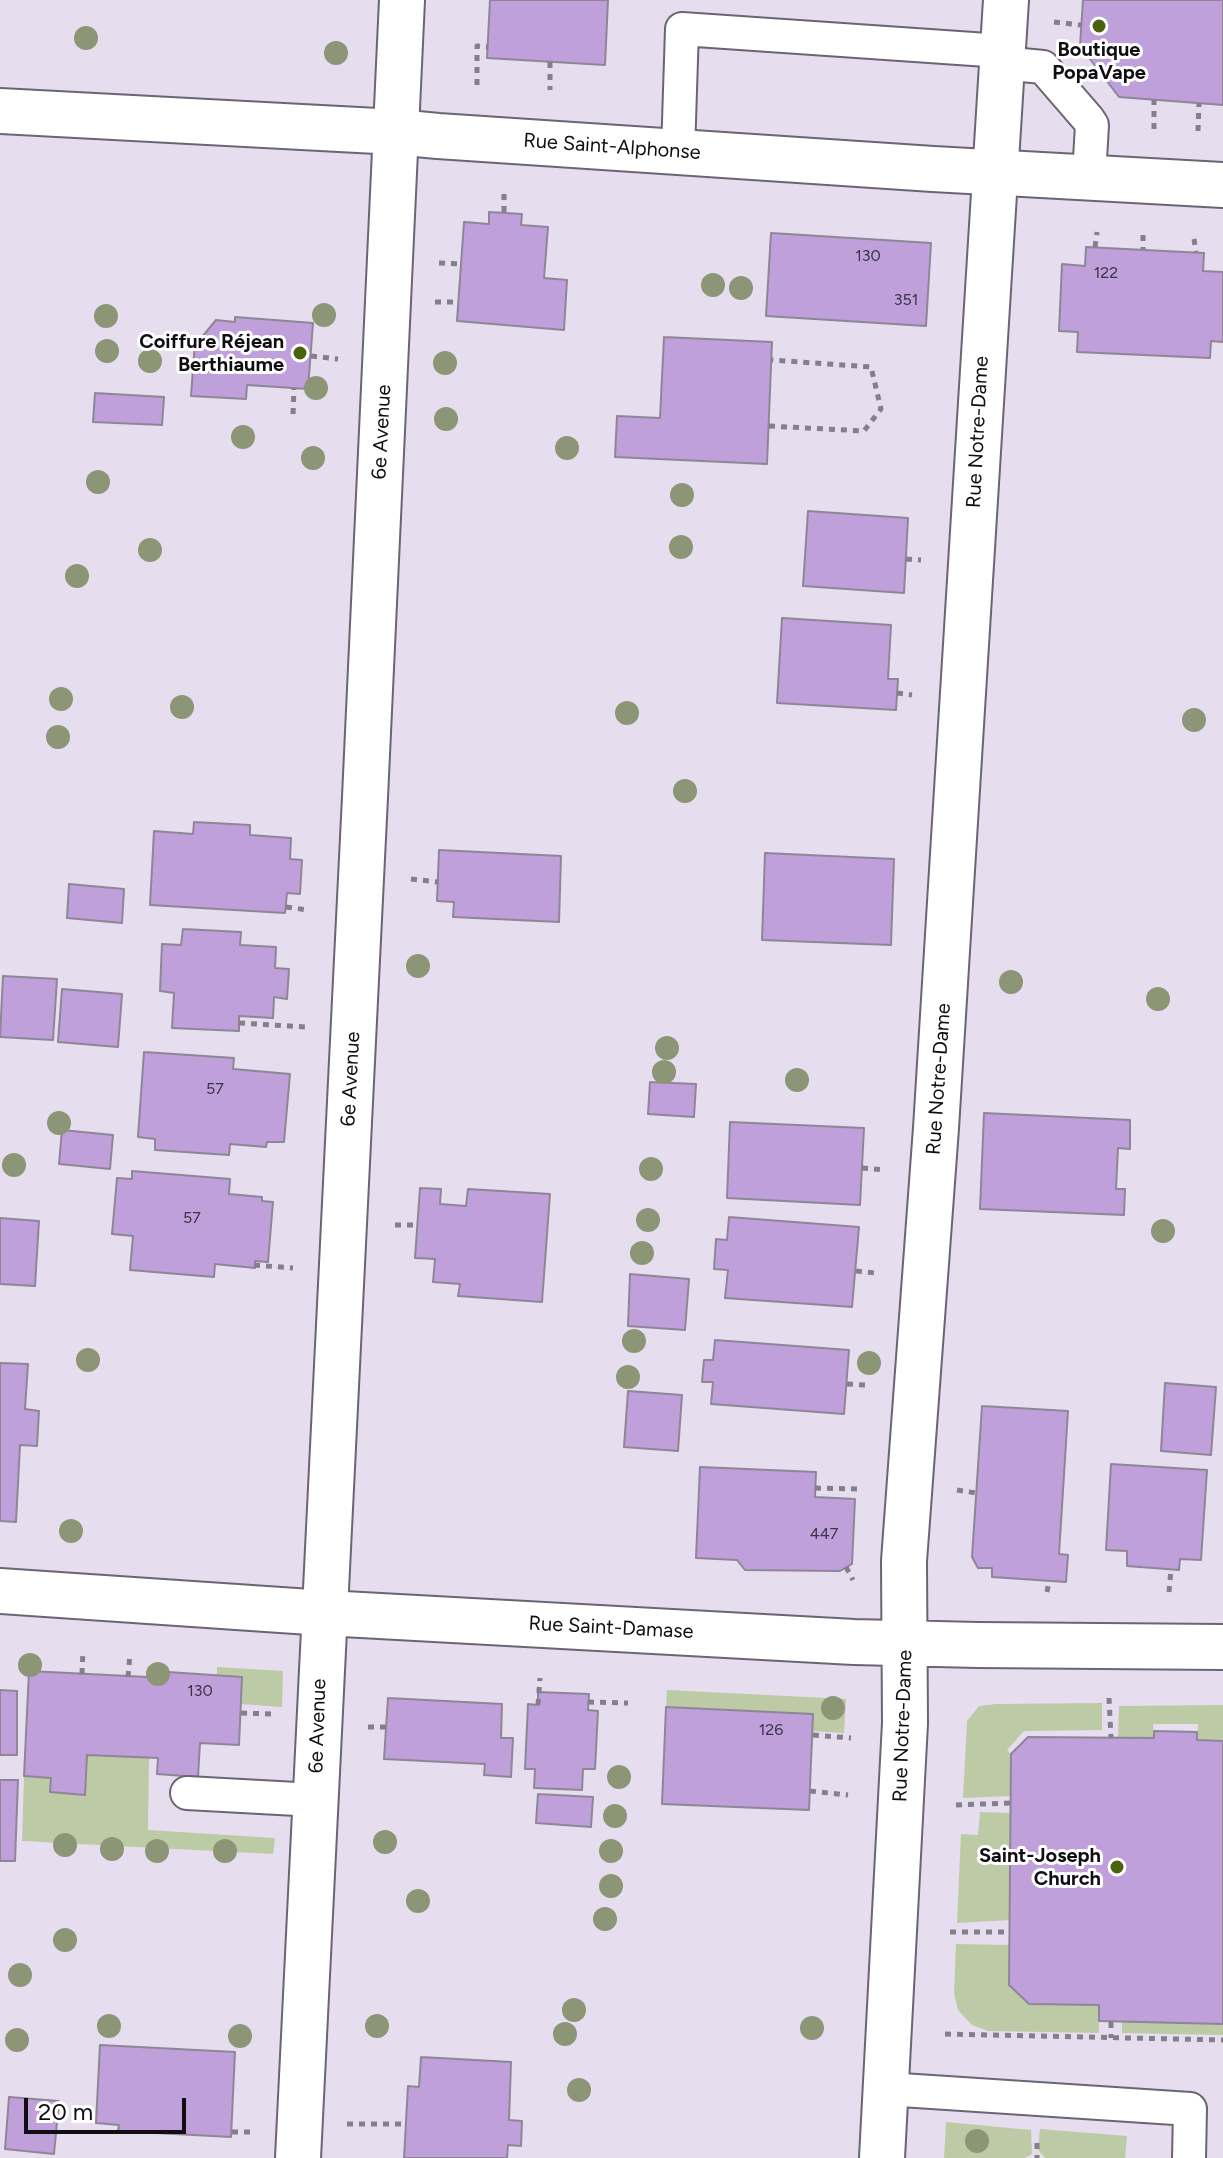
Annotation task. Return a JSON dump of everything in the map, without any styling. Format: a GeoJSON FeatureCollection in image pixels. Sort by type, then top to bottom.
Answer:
{"type":"FeatureCollection","features":[{"type":"Feature","properties":{"kind":"street","name":"6e Avenue"},"geometry":{"type":"LineString","coordinates":[[298,2158],[402,0]]}},
{"type":"Feature","properties":{"kind":"street","name":"Rue Notre-Dame"},"geometry":{"type":"LineString","coordinates":[[882,2158],[905,1723],[904,1561],[936,1128],[1006,0]]}},
{"type":"Feature","properties":{"kind":"street","name":"Rue Saint-Alphonse"},"geometry":{"type":"LineString","coordinates":[[0,111],[396,132],[1223,185]]}},
{"type":"Feature","properties":{"kind":"street","name":"Rue Saint-Damase"},"geometry":{"type":"LineString","coordinates":[[0,1591],[325,1613],[906,1644],[1223,1647]]}},
{"type":"Feature","properties":{"kind":"lane"},"geometry":{"type":"LineString","coordinates":[[678,152],[678,14],[960,47],[1043,67],[1092,125],[1089,176]]}},
{"type":"Feature","properties":{"kind":"lane"},"geometry":{"type":"LineString","coordinates":[[187,1793],[315,1800]]}},
{"type":"Feature","properties":{"kind":"lane"},"geometry":{"type":"LineString","coordinates":[[886,2089],[1190,2109],[1189,2158]]}},
{"type":"Feature","properties":{"kind":"path"},"geometry":{"type":"LineString","coordinates":[[1046,21],[1081,25]]}},
{"type":"Feature","properties":{"kind":"path"},"geometry":{"type":"LineString","coordinates":[[477,85],[477,46],[488,47]]}},
{"type":"Feature","properties":{"kind":"path"},"geometry":{"type":"LineString","coordinates":[[550,62],[550,90]]}},
{"type":"Feature","properties":{"kind":"path"},"geometry":{"type":"LineString","coordinates":[[1154,100],[1154,129]]}},
{"type":"Feature","properties":{"kind":"path"},"geometry":{"type":"LineString","coordinates":[[1198,131],[1199,103]]}},
{"type":"Feature","properties":{"kind":"path"},"geometry":{"type":"LineString","coordinates":[[504,194],[504,213]]}},
{"type":"Feature","properties":{"kind":"path"},"geometry":{"type":"LineString","coordinates":[[1095,247],[1097,232]]}},
{"type":"Feature","properties":{"kind":"path"},"geometry":{"type":"LineString","coordinates":[[1143,235],[1143,249]]}},
{"type":"Feature","properties":{"kind":"path"},"geometry":{"type":"LineString","coordinates":[[1194,239],[1196,252]]}},
{"type":"Feature","properties":{"kind":"path"},"geometry":{"type":"LineString","coordinates":[[430,262],[462,264]]}},
{"type":"Feature","properties":{"kind":"path"},"geometry":{"type":"LineString","coordinates":[[428,302],[458,302]]}},
{"type":"Feature","properties":{"kind":"path"},"geometry":{"type":"LineString","coordinates":[[769,426],[864,431],[881,409],[871,367],[772,360]]}},
{"type":"Feature","properties":{"kind":"path"},"geometry":{"type":"LineString","coordinates":[[293,414],[294,388]]}},
{"type":"Feature","properties":{"kind":"path"},"geometry":{"type":"LineString","coordinates":[[897,693],[919,695]]}},
{"type":"Feature","properties":{"kind":"path"},"geometry":{"type":"LineString","coordinates":[[400,879],[438,882]]}},
{"type":"Feature","properties":{"kind":"path"},"geometry":{"type":"LineString","coordinates":[[239,1023],[306,1027],[306,1037]]}},
{"type":"Feature","properties":{"kind":"path"},"geometry":{"type":"LineString","coordinates":[[862,1168],[888,1171]]}},
{"type":"Feature","properties":{"kind":"path"},"geometry":{"type":"LineString","coordinates":[[383,1224],[418,1225]]}},
{"type":"Feature","properties":{"kind":"path"},"geometry":{"type":"LineString","coordinates":[[856,1271],[881,1274]]}},
{"type":"Feature","properties":{"kind":"path"},"geometry":{"type":"LineString","coordinates":[[847,1384],[874,1386]]}},
{"type":"Feature","properties":{"kind":"path"},"geometry":{"type":"LineString","coordinates":[[815,1488],[867,1490]]}},
{"type":"Feature","properties":{"kind":"path"},"geometry":{"type":"LineString","coordinates":[[1169,1592],[1171,1569]]}},
{"type":"Feature","properties":{"kind":"path"},"geometry":{"type":"LineString","coordinates":[[1047,1592],[1049,1581]]}},
{"type":"Feature","properties":{"kind":"path"},"geometry":{"type":"LineString","coordinates":[[82,1674],[83,1651]]}},
{"type":"Feature","properties":{"kind":"path"},"geometry":{"type":"LineString","coordinates":[[128,1677],[130,1654]]}},
{"type":"Feature","properties":{"kind":"path"},"geometry":{"type":"LineString","coordinates":[[538,1705],[540,1678]]}},
{"type":"Feature","properties":{"kind":"path"},"geometry":{"type":"LineString","coordinates":[[1109,1698],[1111,1738]]}},
{"type":"Feature","properties":{"kind":"path"},"geometry":{"type":"LineString","coordinates":[[588,1702],[628,1703]]}},
{"type":"Feature","properties":{"kind":"path"},"geometry":{"type":"LineString","coordinates":[[813,1735],[851,1738]]}},
{"type":"Feature","properties":{"kind":"path"},"geometry":{"type":"LineString","coordinates":[[810,1791],[848,1795]]}},
{"type":"Feature","properties":{"kind":"path"},"geometry":{"type":"LineString","coordinates":[[956,1805],[1010,1803]]}},
{"type":"Feature","properties":{"kind":"path"},"geometry":{"type":"LineString","coordinates":[[950,1932],[1010,1932]]}},
{"type":"Feature","properties":{"kind":"path"},"geometry":{"type":"LineString","coordinates":[[1111,2022],[1111,2038]]}},
{"type":"Feature","properties":{"kind":"path"},"geometry":{"type":"LineString","coordinates":[[945,2034],[1223,2040]]}},
{"type":"Feature","properties":{"kind":"path"},"geometry":{"type":"LineString","coordinates":[[340,2124],[406,2124]]}},
{"type":"Feature","properties":{"kind":"green space"},"geometry":{"type":"Polygon","coordinates":[[[217,1667],[283,1671],[282,1707],[241,1704],[242,1677],[217,1675],[217,1667]]]}},
{"type":"Feature","properties":{"kind":"green space"},"geometry":{"type":"Polygon","coordinates":[[[667,1690],[846,1699],[844,1733],[812,1731],[813,1714],[666,1707],[667,1690]]]}},
{"type":"Feature","properties":{"kind":"green space"},"geometry":{"type":"Polygon","coordinates":[[[1102,1703],[1102,1730],[1024,1731],[1007,1750],[1011,1754],[1010,1796],[963,1798],[967,1721],[979,1706],[1102,1703]]]}},
{"type":"Feature","properties":{"kind":"green space"},"geometry":{"type":"Polygon","coordinates":[[[1223,1705],[1223,1741],[1197,1740],[1198,1724],[1153,1724],[1154,1738],[1118,1738],[1119,1706],[1223,1705]]]}},
{"type":"Feature","properties":{"kind":"green space"},"geometry":{"type":"Polygon","coordinates":[[[87,1755],[149,1758],[148,1830],[275,1838],[273,1854],[22,1841],[24,1776],[51,1778],[50,1792],[84,1795],[87,1755]]]}},
{"type":"Feature","properties":{"kind":"green space"},"geometry":{"type":"Polygon","coordinates":[[[980,1812],[1010,1813],[1010,1920],[957,1923],[961,1834],[978,1835],[980,1812]]]}},
{"type":"Feature","properties":{"kind":"green space"},"geometry":{"type":"Polygon","coordinates":[[[956,1944],[1009,1945],[1009,1986],[1029,2004],[1099,2005],[1099,2033],[988,2031],[972,2025],[958,2010],[954,1993],[956,1944]]]}},
{"type":"Feature","properties":{"kind":"green space"},"geometry":{"type":"Polygon","coordinates":[[[1122,2022],[1223,2024],[1223,2035],[1122,2033],[1122,2022]]]}},
{"type":"Feature","properties":{"kind":"green space"},"geometry":{"type":"Polygon","coordinates":[[[946,2122],[1031,2130],[1032,2154],[1025,2158],[944,2158],[946,2122]]]}},
{"type":"Feature","properties":{"kind":"green space"},"geometry":{"type":"Polygon","coordinates":[[[1040,2129],[1127,2136],[1125,2158],[1045,2158],[1038,2150],[1040,2129]]]}},
{"type":"Feature","properties":{"kind":"building"},"geometry":{"type":"Polygon","coordinates":[[[490,0],[608,0],[605,65],[487,58],[490,0]]]}},
{"type":"Feature","properties":{"kind":"building"},"geometry":{"type":"Polygon","coordinates":[[[1083,0],[1223,0],[1223,105],[1119,97],[1080,46],[1083,0]]]}},
{"type":"Feature","properties":{"kind":"building"},"geometry":{"type":"Polygon","coordinates":[[[489,212],[522,214],[521,225],[548,227],[544,278],[567,280],[564,330],[457,321],[464,222],[489,224],[489,212]]]}},
{"type":"Feature","properties":{"kind":"building"},"geometry":{"type":"Polygon","coordinates":[[[771,233],[931,243],[926,326],[766,316],[771,233]]]}},
{"type":"Feature","properties":{"kind":"building"},"geometry":{"type":"Polygon","coordinates":[[[1086,247],[1204,253],[1203,271],[1223,272],[1223,342],[1211,341],[1210,358],[1077,352],[1078,332],[1059,331],[1062,264],[1085,266],[1086,247]]]}},
{"type":"Feature","properties":{"kind":"building"},"geometry":{"type":"Polygon","coordinates":[[[235,317],[313,323],[308,389],[247,385],[246,399],[191,396],[195,342],[200,343],[216,320],[235,322],[235,317]]]}},
{"type":"Feature","properties":{"kind":"building"},"geometry":{"type":"Polygon","coordinates":[[[664,337],[772,342],[767,464],[615,457],[617,416],[660,418],[664,337]]]}},
{"type":"Feature","properties":{"kind":"building"},"geometry":{"type":"Polygon","coordinates":[[[95,393],[164,397],[162,425],[93,422],[95,393]]]}},
{"type":"Feature","properties":{"kind":"building"},"geometry":{"type":"Polygon","coordinates":[[[808,511],[908,518],[904,593],[803,586],[808,511]]]}},
{"type":"Feature","properties":{"kind":"building"},"geometry":{"type":"Polygon","coordinates":[[[782,618],[891,625],[888,679],[898,679],[896,710],[777,703],[782,618]]]}},
{"type":"Feature","properties":{"kind":"building"},"geometry":{"type":"Polygon","coordinates":[[[194,822],[250,825],[250,835],[291,838],[290,859],[302,860],[300,894],[287,893],[285,913],[150,905],[154,831],[193,834],[194,822]]]}},
{"type":"Feature","properties":{"kind":"building"},"geometry":{"type":"Polygon","coordinates":[[[439,850],[561,856],[559,922],[453,917],[454,902],[437,901],[439,850]]]}},
{"type":"Feature","properties":{"kind":"building"},"geometry":{"type":"Polygon","coordinates":[[[765,853],[894,859],[891,945],[762,940],[765,853]]]}},
{"type":"Feature","properties":{"kind":"building"},"geometry":{"type":"Polygon","coordinates":[[[69,884],[124,889],[122,923],[67,918],[69,884]]]}},
{"type":"Feature","properties":{"kind":"building"},"geometry":{"type":"Polygon","coordinates":[[[183,929],[241,932],[240,945],[276,947],[275,968],[289,969],[287,999],[274,997],[273,1018],[239,1016],[239,1031],[172,1028],[174,993],[160,991],[162,944],[181,945],[183,929]]]}},
{"type":"Feature","properties":{"kind":"building"},"geometry":{"type":"Polygon","coordinates":[[[3,976],[57,979],[53,1040],[0,1037],[3,976]]]}},
{"type":"Feature","properties":{"kind":"building"},"geometry":{"type":"Polygon","coordinates":[[[62,989],[122,994],[118,1047],[58,1042],[62,989]]]}},
{"type":"Feature","properties":{"kind":"building"},"geometry":{"type":"Polygon","coordinates":[[[144,1052],[234,1058],[233,1069],[290,1074],[284,1142],[267,1142],[266,1147],[230,1144],[229,1155],[155,1150],[155,1139],[138,1137],[144,1052]]]}},
{"type":"Feature","properties":{"kind":"building"},"geometry":{"type":"Polygon","coordinates":[[[650,1082],[696,1084],[694,1117],[648,1114],[650,1082]]]}},
{"type":"Feature","properties":{"kind":"building"},"geometry":{"type":"Polygon","coordinates":[[[984,1113],[1130,1120],[1130,1149],[1118,1148],[1116,1189],[1125,1189],[1124,1215],[980,1209],[984,1113]]]}},
{"type":"Feature","properties":{"kind":"building"},"geometry":{"type":"Polygon","coordinates":[[[730,1122],[864,1128],[860,1205],[727,1198],[730,1122]]]}},
{"type":"Feature","properties":{"kind":"building"},"geometry":{"type":"Polygon","coordinates":[[[62,1130],[113,1135],[110,1169],[59,1164],[62,1130]]]}},
{"type":"Feature","properties":{"kind":"building"},"geometry":{"type":"Polygon","coordinates":[[[132,1171],[230,1179],[229,1194],[262,1197],[262,1201],[273,1202],[268,1262],[255,1261],[255,1268],[215,1264],[214,1277],[130,1270],[133,1236],[112,1234],[117,1178],[132,1179],[132,1171]]]}},
{"type":"Feature","properties":{"kind":"building"},"geometry":{"type":"Polygon","coordinates":[[[420,1188],[441,1189],[440,1204],[466,1206],[468,1189],[550,1194],[542,1302],[458,1296],[460,1284],[433,1282],[435,1259],[415,1258],[420,1188]]]}},
{"type":"Feature","properties":{"kind":"building"},"geometry":{"type":"Polygon","coordinates":[[[729,1217],[859,1227],[852,1307],[725,1298],[728,1270],[714,1269],[716,1239],[727,1240],[729,1217]]]}},
{"type":"Feature","properties":{"kind":"building"},"geometry":{"type":"Polygon","coordinates":[[[0,1218],[39,1221],[35,1286],[0,1284],[0,1218]]]}},
{"type":"Feature","properties":{"kind":"building"},"geometry":{"type":"Polygon","coordinates":[[[630,1274],[689,1279],[685,1330],[628,1326],[630,1274]]]}},
{"type":"Feature","properties":{"kind":"building"},"geometry":{"type":"Polygon","coordinates":[[[715,1340],[849,1350],[844,1414],[711,1404],[713,1382],[702,1382],[704,1360],[713,1360],[715,1340]]]}},
{"type":"Feature","properties":{"kind":"building"},"geometry":{"type":"Polygon","coordinates":[[[0,1363],[28,1364],[25,1409],[39,1411],[37,1446],[20,1445],[16,1522],[0,1521],[0,1363]]]}},
{"type":"Feature","properties":{"kind":"building"},"geometry":{"type":"Polygon","coordinates":[[[1165,1383],[1216,1387],[1211,1455],[1161,1451],[1165,1383]]]}},
{"type":"Feature","properties":{"kind":"building"},"geometry":{"type":"Polygon","coordinates":[[[628,1391],[682,1395],[678,1451],[624,1447],[628,1391]]]}},
{"type":"Feature","properties":{"kind":"building"},"geometry":{"type":"Polygon","coordinates":[[[982,1406],[1068,1411],[1059,1554],[1068,1555],[1066,1582],[992,1577],[992,1568],[978,1568],[972,1557],[982,1406]]]}},
{"type":"Feature","properties":{"kind":"building"},"geometry":{"type":"Polygon","coordinates":[[[1111,1464],[1207,1470],[1201,1560],[1180,1559],[1179,1570],[1127,1566],[1127,1551],[1106,1550],[1111,1464]]]}},
{"type":"Feature","properties":{"kind":"building"},"geometry":{"type":"Polygon","coordinates":[[[700,1467],[816,1472],[815,1497],[855,1499],[852,1564],[840,1571],[745,1570],[737,1560],[696,1558],[700,1467]]]}},
{"type":"Feature","properties":{"kind":"building"},"geometry":{"type":"Polygon","coordinates":[[[29,1671],[167,1678],[168,1672],[242,1677],[239,1745],[200,1743],[198,1777],[157,1774],[158,1758],[87,1755],[85,1795],[50,1792],[51,1778],[24,1776],[29,1671]]]}},
{"type":"Feature","properties":{"kind":"building"},"geometry":{"type":"Polygon","coordinates":[[[0,1690],[17,1691],[17,1755],[0,1755],[0,1690]]]}},
{"type":"Feature","properties":{"kind":"building"},"geometry":{"type":"Polygon","coordinates":[[[538,1692],[589,1694],[588,1710],[598,1711],[595,1769],[583,1769],[582,1790],[534,1788],[535,1769],[525,1769],[528,1704],[538,1705],[538,1692]]]}},
{"type":"Feature","properties":{"kind":"building"},"geometry":{"type":"Polygon","coordinates":[[[388,1698],[502,1704],[501,1738],[513,1738],[511,1777],[484,1775],[485,1764],[384,1759],[388,1698]]]}},
{"type":"Feature","properties":{"kind":"building"},"geometry":{"type":"Polygon","coordinates":[[[666,1707],[813,1714],[809,1810],[662,1804],[666,1707]]]}},
{"type":"Feature","properties":{"kind":"building","name":"Saint-Joseph Church"},"geometry":{"type":"Polygon","coordinates":[[[1154,1731],[1197,1732],[1197,1740],[1223,1741],[1223,2024],[1099,2021],[1099,2005],[1029,2004],[1009,1985],[1011,1754],[1028,1737],[1154,1738],[1154,1731]]]}},
{"type":"Feature","properties":{"kind":"building"},"geometry":{"type":"Polygon","coordinates":[[[0,1780],[18,1780],[15,1861],[0,1861],[0,1780]]]}},
{"type":"Feature","properties":{"kind":"building"},"geometry":{"type":"Polygon","coordinates":[[[538,1794],[593,1797],[591,1827],[536,1823],[538,1794]]]}},
{"type":"Feature","properties":{"kind":"building"},"geometry":{"type":"Polygon","coordinates":[[[100,2045],[235,2052],[231,2137],[118,2131],[119,2125],[96,2123],[100,2045]]]}},
{"type":"Feature","properties":{"kind":"building"},"geometry":{"type":"Polygon","coordinates":[[[421,2057],[511,2062],[509,2120],[522,2121],[521,2146],[508,2145],[507,2158],[404,2158],[408,2086],[419,2087],[421,2057]]]}},
{"type":"Feature","properties":{"kind":"building"},"geometry":{"type":"Polygon","coordinates":[[[9,2097],[59,2101],[54,2154],[5,2149],[9,2097]]]}},
{"type":"Feature","properties":{"kind":"place","name":"Boutique PopaVape"},"geometry":{"type":"Point","coordinates":[1099,26]}},
{"type":"Feature","properties":{"kind":"place","name":"Coiffure Réjean Berthiaume"},"geometry":{"type":"Point","coordinates":[300,353]}},
{"type":"Feature","properties":{"kind":"place","name":"Saint-Joseph Church"},"geometry":{"type":"Point","coordinates":[1117,1867]}}]}
